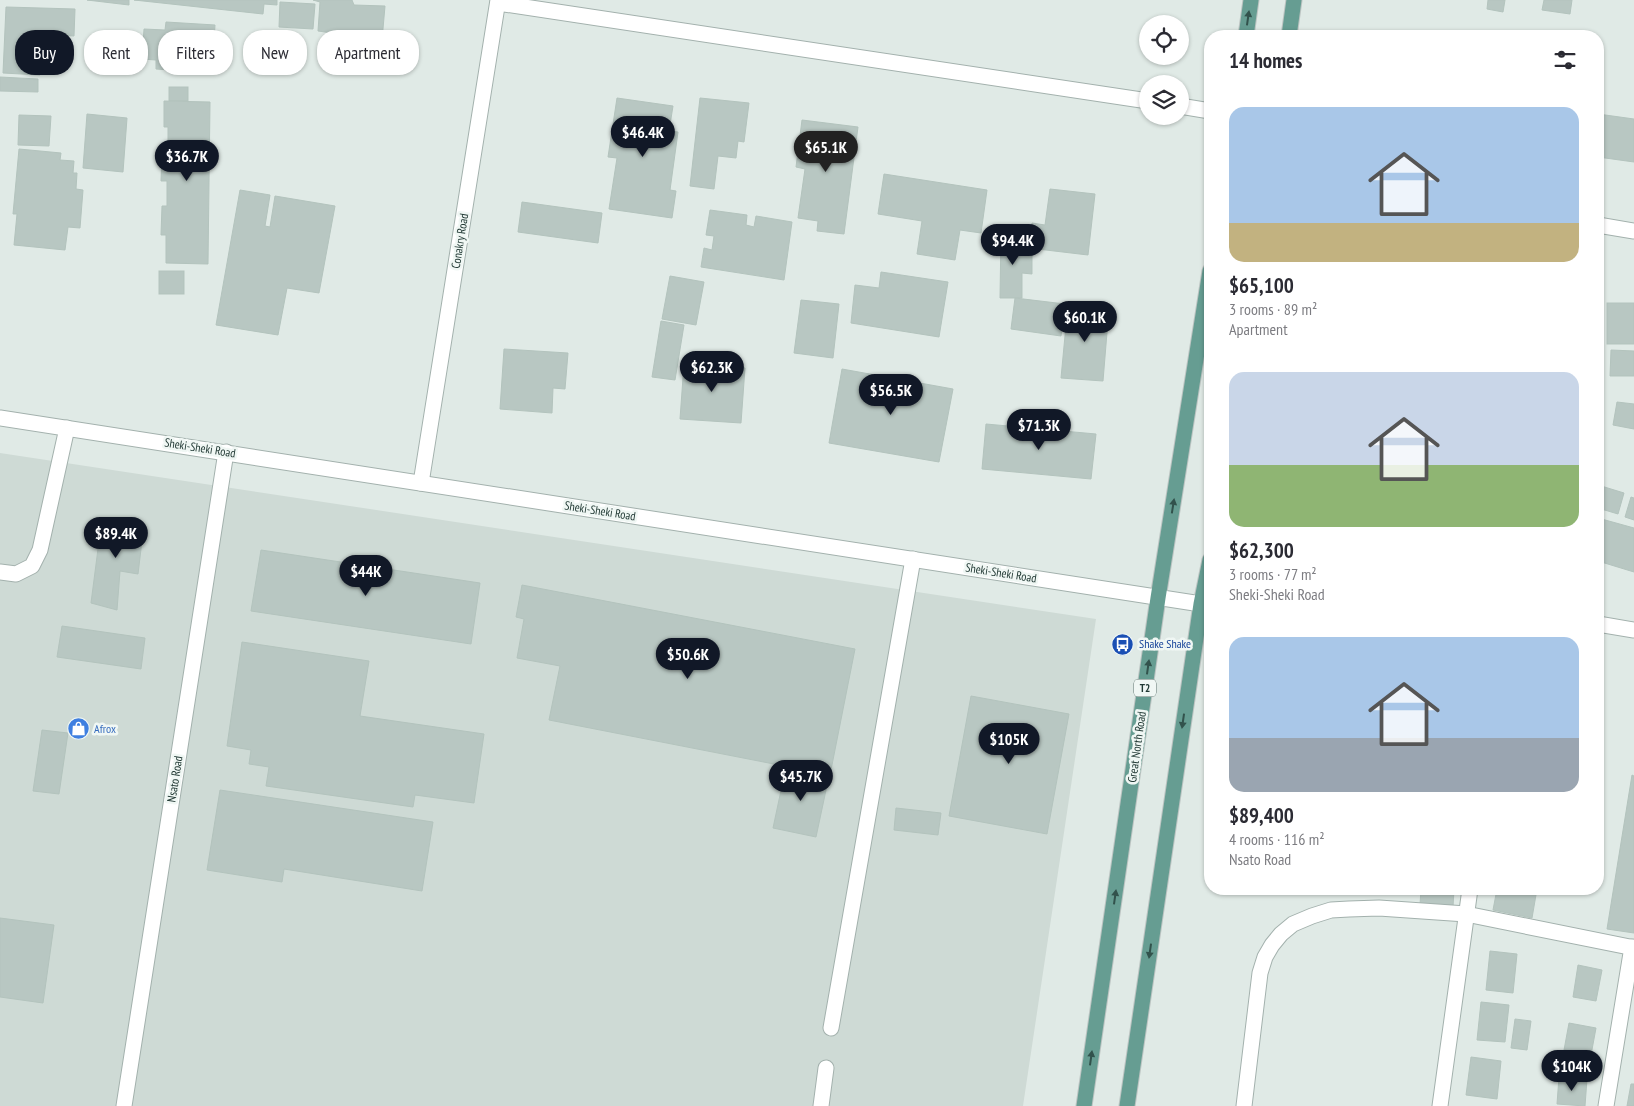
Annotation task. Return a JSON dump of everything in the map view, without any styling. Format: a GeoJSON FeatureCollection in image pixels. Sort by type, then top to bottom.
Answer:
{"type":"FeatureCollection","features":[{"type":"Feature","properties":{"kind":"main road"},"geometry":{"type":"LineString","coordinates":[[1247,30],[1251,0]]}},
{"type":"Feature","properties":{"kind":"main road"},"geometry":{"type":"LineString","coordinates":[[1290,30],[1294,0]]}},
{"type":"Feature","properties":{"kind":"main road","name":"Great North Road"},"geometry":{"type":"LineString","coordinates":[[1084,1106],[1158,598],[1204,308]]}},
{"type":"Feature","properties":{"kind":"main road"},"geometry":{"type":"LineString","coordinates":[[1127,1106],[1204,605]]}},
{"type":"Feature","properties":{"kind":"street"},"geometry":{"type":"LineString","coordinates":[[498,1],[1139,101]]}},
{"type":"Feature","properties":{"kind":"street","name":"Conakry Road"},"geometry":{"type":"LineString","coordinates":[[422,483],[498,1]]}},
{"type":"Feature","properties":{"kind":"street"},"geometry":{"type":"LineString","coordinates":[[1189,108],[1204,110]]}},
{"type":"Feature","properties":{"kind":"street"},"geometry":{"type":"LineString","coordinates":[[1604,226],[1634,231]]}},
{"type":"Feature","properties":{"kind":"street","name":"Sheki-Sheki Road"},"geometry":{"type":"LineString","coordinates":[[0,418],[1158,598],[1204,598]]}},
{"type":"Feature","properties":{"kind":"street"},"geometry":{"type":"LineString","coordinates":[[0,572],[16,574],[32,566],[40,550],[66,428]]}},
{"type":"Feature","properties":{"kind":"street","name":"Nsato Road"},"geometry":{"type":"LineString","coordinates":[[124,1106],[226,452]]}},
{"type":"Feature","properties":{"kind":"street"},"geometry":{"type":"LineString","coordinates":[[831,1028],[912,559]]}},
{"type":"Feature","properties":{"kind":"street"},"geometry":{"type":"LineString","coordinates":[[1604,625],[1634,630]]}},
{"type":"Feature","properties":{"kind":"street"},"geometry":{"type":"LineString","coordinates":[[1440,1106],[1469,895]]}},
{"type":"Feature","properties":{"kind":"street"},"geometry":{"type":"LineString","coordinates":[[1244,1106],[1260,973],[1265,957],[1272,945],[1293,924],[1312,916],[1331,910],[1378,908],[1466,914],[1633,948],[1606,1106]]}},
{"type":"Feature","properties":{"kind":"street"},"geometry":{"type":"LineString","coordinates":[[821,1106],[826,1068]]}},
{"type":"Feature","properties":{"kind":"shaded area"},"geometry":{"type":"Polygon","coordinates":[[[0,453],[1096,619],[1023,1106],[0,1106],[0,453]]]}},
{"type":"Feature","properties":{"kind":"building"},"geometry":{"type":"Polygon","coordinates":[[[87,0],[129,0],[129,5],[87,0]]]}},
{"type":"Feature","properties":{"kind":"building"},"geometry":{"type":"Polygon","coordinates":[[[134,0],[277,0],[277,5],[264,4],[263,14],[134,0]]]}},
{"type":"Feature","properties":{"kind":"building"},"geometry":{"type":"Polygon","coordinates":[[[313,0],[352,0],[354,5],[385,6],[383,30],[318,30],[320,2],[313,0]]]}},
{"type":"Feature","properties":{"kind":"building"},"geometry":{"type":"Polygon","coordinates":[[[1488,0],[1505,0],[1503,12],[1487,9],[1488,0]]]}},
{"type":"Feature","properties":{"kind":"building"},"geometry":{"type":"Polygon","coordinates":[[[1544,0],[1572,0],[1570,14],[1542,10],[1544,0]]]}},
{"type":"Feature","properties":{"kind":"building"},"geometry":{"type":"Polygon","coordinates":[[[280,2],[315,4],[313,29],[279,27],[280,2]]]}},
{"type":"Feature","properties":{"kind":"building"},"geometry":{"type":"Polygon","coordinates":[[[6,7],[75,9],[74,36],[74,30],[15,30],[15,74],[3,73],[6,7]]]}},
{"type":"Feature","properties":{"kind":"building"},"geometry":{"type":"Polygon","coordinates":[[[166,22],[215,25],[215,30],[165,30],[166,22]]]}},
{"type":"Feature","properties":{"kind":"building"},"geometry":{"type":"Polygon","coordinates":[[[144,29],[165,30],[158,30],[158,69],[156,69],[156,60],[148,59],[148,30],[144,29]]]}},
{"type":"Feature","properties":{"kind":"building"},"geometry":{"type":"Polygon","coordinates":[[[0,77],[38,79],[38,92],[0,91],[0,77]]]}},
{"type":"Feature","properties":{"kind":"building"},"geometry":{"type":"Polygon","coordinates":[[[169,87],[188,87],[188,101],[169,101],[169,87]]]}},
{"type":"Feature","properties":{"kind":"building"},"geometry":{"type":"Polygon","coordinates":[[[617,98],[673,106],[669,131],[678,132],[670,190],[676,191],[672,218],[609,209],[617,158],[608,157],[617,98]]]}},
{"type":"Feature","properties":{"kind":"building"},"geometry":{"type":"Polygon","coordinates":[[[700,98],[749,103],[744,142],[738,141],[736,158],[718,156],[714,189],[690,186],[700,98]]]}},
{"type":"Feature","properties":{"kind":"building"},"geometry":{"type":"Polygon","coordinates":[[[164,101],[210,102],[208,264],[166,263],[166,235],[161,235],[162,206],[167,206],[167,181],[161,181],[162,155],[168,155],[168,127],[164,127],[164,101]]]}},
{"type":"Feature","properties":{"kind":"building"},"geometry":{"type":"Polygon","coordinates":[[[87,114],[127,118],[123,172],[83,168],[87,114]]]}},
{"type":"Feature","properties":{"kind":"building"},"geometry":{"type":"Polygon","coordinates":[[[19,115],[51,116],[49,146],[18,145],[19,115]]]}},
{"type":"Feature","properties":{"kind":"building"},"geometry":{"type":"Polygon","coordinates":[[[1604,115],[1634,119],[1634,162],[1604,158],[1604,115]]]}},
{"type":"Feature","properties":{"kind":"building"},"geometry":{"type":"Polygon","coordinates":[[[802,120],[858,127],[844,234],[817,231],[818,221],[798,218],[805,169],[796,167],[802,120]]]}},
{"type":"Feature","properties":{"kind":"building"},"geometry":{"type":"Polygon","coordinates":[[[19,149],[61,153],[60,160],[74,161],[73,173],[77,173],[76,189],[83,190],[80,228],[68,227],[65,250],[14,245],[17,214],[13,214],[19,149]]]}},
{"type":"Feature","properties":{"kind":"building"},"geometry":{"type":"Polygon","coordinates":[[[884,174],[987,190],[981,233],[960,230],[955,260],[917,254],[922,221],[878,214],[884,174]]]}},
{"type":"Feature","properties":{"kind":"building"},"geometry":{"type":"Polygon","coordinates":[[[1050,189],[1095,194],[1088,255],[1029,248],[1032,223],[1045,225],[1050,189]]]}},
{"type":"Feature","properties":{"kind":"building"},"geometry":{"type":"Polygon","coordinates":[[[240,190],[270,195],[265,226],[270,227],[275,196],[335,206],[319,293],[287,288],[278,335],[216,325],[240,190]]]}},
{"type":"Feature","properties":{"kind":"building"},"geometry":{"type":"Polygon","coordinates":[[[522,202],[602,213],[598,243],[518,232],[522,202]]]}},
{"type":"Feature","properties":{"kind":"building"},"geometry":{"type":"Polygon","coordinates":[[[710,210],[747,215],[746,225],[754,227],[756,216],[792,222],[784,280],[701,267],[704,248],[712,250],[714,236],[706,235],[710,210]]]}},
{"type":"Feature","properties":{"kind":"building"},"geometry":{"type":"Polygon","coordinates":[[[1001,235],[1022,235],[1022,251],[1032,251],[1032,274],[1022,273],[1022,298],[1000,298],[1001,235]]]}},
{"type":"Feature","properties":{"kind":"building"},"geometry":{"type":"Polygon","coordinates":[[[159,271],[184,271],[184,294],[159,294],[159,271]]]}},
{"type":"Feature","properties":{"kind":"building"},"geometry":{"type":"Polygon","coordinates":[[[881,272],[948,282],[939,337],[851,323],[855,285],[879,288],[881,272]]]}},
{"type":"Feature","properties":{"kind":"building"},"geometry":{"type":"Polygon","coordinates":[[[670,276],[704,282],[696,325],[662,319],[670,276]]]}},
{"type":"Feature","properties":{"kind":"building"},"geometry":{"type":"Polygon","coordinates":[[[1015,298],[1065,304],[1061,336],[1011,329],[1015,298]]]}},
{"type":"Feature","properties":{"kind":"building"},"geometry":{"type":"Polygon","coordinates":[[[801,300],[839,304],[833,358],[794,353],[801,300]]]}},
{"type":"Feature","properties":{"kind":"building"},"geometry":{"type":"Polygon","coordinates":[[[1607,303],[1634,303],[1634,344],[1607,344],[1607,303]]]}},
{"type":"Feature","properties":{"kind":"building"},"geometry":{"type":"Polygon","coordinates":[[[1068,304],[1109,308],[1103,381],[1061,378],[1068,304]]]}},
{"type":"Feature","properties":{"kind":"building"},"geometry":{"type":"Polygon","coordinates":[[[661,321],[684,325],[675,380],[652,377],[661,321]]]}},
{"type":"Feature","properties":{"kind":"building"},"geometry":{"type":"Polygon","coordinates":[[[504,349],[568,353],[565,389],[553,388],[552,413],[500,409],[504,349]]]}},
{"type":"Feature","properties":{"kind":"building"},"geometry":{"type":"Polygon","coordinates":[[[1611,350],[1634,351],[1634,376],[1610,376],[1611,350]]]}},
{"type":"Feature","properties":{"kind":"building"},"geometry":{"type":"Polygon","coordinates":[[[684,364],[745,368],[741,423],[680,419],[684,364]]]}},
{"type":"Feature","properties":{"kind":"building"},"geometry":{"type":"Polygon","coordinates":[[[842,369],[953,389],[939,462],[829,443],[842,369]]]}},
{"type":"Feature","properties":{"kind":"building"},"geometry":{"type":"Polygon","coordinates":[[[1617,402],[1634,404],[1634,429],[1613,425],[1617,402]]]}},
{"type":"Feature","properties":{"kind":"building"},"geometry":{"type":"Polygon","coordinates":[[[986,424],[1096,434],[1091,479],[982,469],[986,424]]]}},
{"type":"Feature","properties":{"kind":"building"},"geometry":{"type":"Polygon","coordinates":[[[1604,487],[1624,493],[1618,514],[1604,510],[1604,487]]]}},
{"type":"Feature","properties":{"kind":"building"},"geometry":{"type":"Polygon","coordinates":[[[1631,497],[1634,498],[1634,520],[1625,517],[1631,497]]]}},
{"type":"Feature","properties":{"kind":"building"},"geometry":{"type":"Polygon","coordinates":[[[102,518],[144,524],[138,574],[120,571],[117,610],[91,603],[102,518]]]}},
{"type":"Feature","properties":{"kind":"building"},"geometry":{"type":"Polygon","coordinates":[[[1604,520],[1634,528],[1634,572],[1604,563],[1604,520]]]}},
{"type":"Feature","properties":{"kind":"building"},"geometry":{"type":"Polygon","coordinates":[[[261,550],[480,583],[471,644],[251,611],[261,550]]]}},
{"type":"Feature","properties":{"kind":"building"},"geometry":{"type":"Polygon","coordinates":[[[522,585],[855,649],[830,775],[549,720],[560,666],[517,658],[524,619],[516,617],[522,585]]]}},
{"type":"Feature","properties":{"kind":"building"},"geometry":{"type":"Polygon","coordinates":[[[62,626],[145,638],[141,669],[57,657],[62,626]]]}},
{"type":"Feature","properties":{"kind":"building"},"geometry":{"type":"Polygon","coordinates":[[[242,642],[369,661],[360,716],[484,734],[474,803],[415,795],[413,807],[266,786],[269,767],[249,764],[251,750],[227,746],[242,642]]]}},
{"type":"Feature","properties":{"kind":"building"},"geometry":{"type":"Polygon","coordinates":[[[971,696],[1069,714],[1047,834],[949,816],[971,696]]]}},
{"type":"Feature","properties":{"kind":"building"},"geometry":{"type":"Polygon","coordinates":[[[42,730],[68,733],[59,794],[33,791],[42,730]]]}},
{"type":"Feature","properties":{"kind":"building"},"geometry":{"type":"Polygon","coordinates":[[[786,767],[829,776],[816,837],[773,828],[786,767]]]}},
{"type":"Feature","properties":{"kind":"building"},"geometry":{"type":"Polygon","coordinates":[[[1632,775],[1634,776],[1634,933],[1607,929],[1632,775]]]}},
{"type":"Feature","properties":{"kind":"building"},"geometry":{"type":"Polygon","coordinates":[[[220,790],[433,822],[422,891],[284,869],[282,882],[207,870],[220,790]]]}},
{"type":"Feature","properties":{"kind":"building"},"geometry":{"type":"Polygon","coordinates":[[[896,808],[941,813],[938,835],[894,830],[896,808]]]}},
{"type":"Feature","properties":{"kind":"building"},"geometry":{"type":"Polygon","coordinates":[[[1421,895],[1454,895],[1453,907],[1420,905],[1421,895]]]}},
{"type":"Feature","properties":{"kind":"building"},"geometry":{"type":"Polygon","coordinates":[[[1496,895],[1536,895],[1532,918],[1493,910],[1496,895]]]}},
{"type":"Feature","properties":{"kind":"building"},"geometry":{"type":"Polygon","coordinates":[[[0,918],[54,925],[43,1003],[0,997],[0,918]]]}},
{"type":"Feature","properties":{"kind":"building"},"geometry":{"type":"Polygon","coordinates":[[[1490,951],[1517,954],[1513,993],[1486,990],[1490,951]]]}},
{"type":"Feature","properties":{"kind":"building"},"geometry":{"type":"Polygon","coordinates":[[[1578,965],[1602,970],[1596,1001],[1573,997],[1578,965]]]}},
{"type":"Feature","properties":{"kind":"building"},"geometry":{"type":"Polygon","coordinates":[[[1481,1002],[1509,1005],[1505,1042],[1477,1040],[1481,1002]]]}},
{"type":"Feature","properties":{"kind":"building"},"geometry":{"type":"Polygon","coordinates":[[[1515,1019],[1531,1021],[1527,1050],[1511,1048],[1515,1019]]]}},
{"type":"Feature","properties":{"kind":"building"},"geometry":{"type":"Polygon","coordinates":[[[1569,1023],[1596,1028],[1591,1055],[1564,1050],[1569,1023]]]}},
{"type":"Feature","properties":{"kind":"building"},"geometry":{"type":"Polygon","coordinates":[[[1471,1057],[1501,1061],[1497,1099],[1466,1095],[1471,1057]]]}},
{"type":"Feature","properties":{"kind":"building"},"geometry":{"type":"Polygon","coordinates":[[[1559,1077],[1587,1079],[1585,1106],[1557,1104],[1559,1077]]]}},
{"type":"Feature","properties":{"kind":"building"},"geometry":{"type":"Polygon","coordinates":[[[1631,1084],[1634,1084],[1634,1106],[1627,1106],[1631,1084]]]}},
{"type":"Feature","properties":{"kind":"place","name":"Shake Shake"},"geometry":{"type":"Point","coordinates":[1123,644]}},
{"type":"Feature","properties":{"kind":"place","name":"Afrox"},"geometry":{"type":"Point","coordinates":[78,729]}}]}
